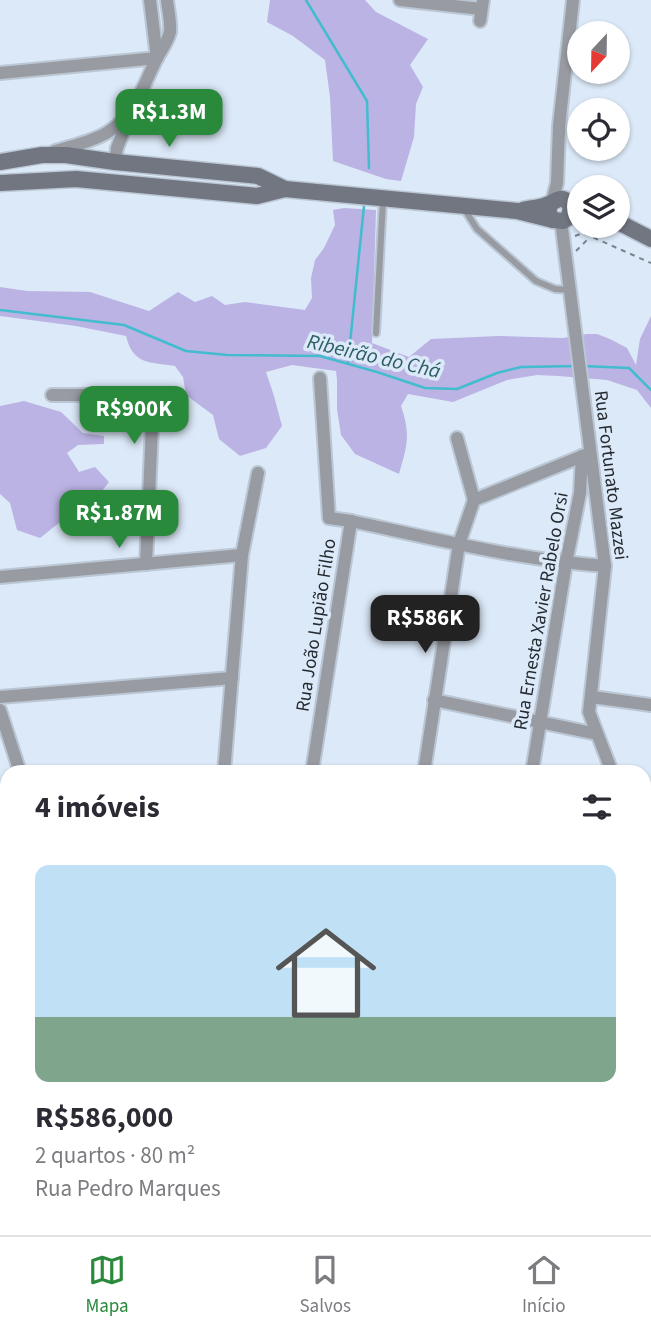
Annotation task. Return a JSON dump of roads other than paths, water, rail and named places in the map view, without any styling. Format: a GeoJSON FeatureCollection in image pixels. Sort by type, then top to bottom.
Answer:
{"type":"FeatureCollection","features":[{"type":"Feature","properties":{"kind":"main road"},"geometry":{"type":"LineString","coordinates":[[0,162],[42,155],[66,155],[258,176],[285,188],[517,211],[564,210]]}},
{"type":"Feature","properties":{"kind":"main road"},"geometry":{"type":"LineString","coordinates":[[0,183],[76,179],[257,196],[285,188]]}},
{"type":"Feature","properties":{"kind":"main road"},"geometry":{"type":"LineString","coordinates":[[630,229],[651,239]]}},
{"type":"Feature","properties":{"kind":"street"},"geometry":{"type":"LineString","coordinates":[[150,0],[157,58]]}},
{"type":"Feature","properties":{"kind":"street"},"geometry":{"type":"LineString","coordinates":[[42,155],[109,131],[125,116],[142,94],[167,41],[170,32],[167,0]]}},
{"type":"Feature","properties":{"kind":"street"},"geometry":{"type":"LineString","coordinates":[[400,0],[481,10]]}},
{"type":"Feature","properties":{"kind":"street","name":"Rua Fortunato Mazzei"},"geometry":{"type":"LineString","coordinates":[[573,0],[559,126],[557,183],[564,210],[586,454],[606,566],[589,712],[609,765]]}},
{"type":"Feature","properties":{"kind":"street"},"geometry":{"type":"LineString","coordinates":[[0,73],[157,58]]}},
{"type":"Feature","properties":{"kind":"street"},"geometry":{"type":"LineString","coordinates":[[115,162],[117,148],[132,107]]}},
{"type":"Feature","properties":{"kind":"street","name":"Rua João Lupião Filho"},"geometry":{"type":"LineString","coordinates":[[313,765],[351,521],[328,518],[320,378]]}},
{"type":"Feature","properties":{"kind":"street"},"geometry":{"type":"LineString","coordinates":[[52,395],[141,396],[153,403],[146,564]]}},
{"type":"Feature","properties":{"kind":"street"},"geometry":{"type":"LineString","coordinates":[[425,765],[459,544],[474,499],[457,438]]}},
{"type":"Feature","properties":{"kind":"street"},"geometry":{"type":"LineString","coordinates":[[474,499],[586,454]]}},
{"type":"Feature","properties":{"kind":"street","name":"Rua Ernesta Xavier Rabelo Orsi"},"geometry":{"type":"LineString","coordinates":[[533,765],[586,454]]}},
{"type":"Feature","properties":{"kind":"street"},"geometry":{"type":"LineString","coordinates":[[225,765],[242,555],[258,473]]}},
{"type":"Feature","properties":{"kind":"street"},"geometry":{"type":"LineString","coordinates":[[351,521],[566,563],[606,566]]}},
{"type":"Feature","properties":{"kind":"street"},"geometry":{"type":"LineString","coordinates":[[0,577],[242,555]]}},
{"type":"Feature","properties":{"kind":"street"},"geometry":{"type":"LineString","coordinates":[[0,697],[232,678]]}},
{"type":"Feature","properties":{"kind":"street"},"geometry":{"type":"LineString","coordinates":[[592,697],[651,705]]}},
{"type":"Feature","properties":{"kind":"street"},"geometry":{"type":"LineString","coordinates":[[434,700],[597,734]]}},
{"type":"Feature","properties":{"kind":"street"},"geometry":{"type":"LineString","coordinates":[[0,710],[18,765]]}},
{"type":"Feature","properties":{"kind":"lane"},"geometry":{"type":"LineString","coordinates":[[376,333],[383,198]]}},
{"type":"Feature","properties":{"kind":"lane"},"geometry":{"type":"LineString","coordinates":[[462,206],[477,229],[536,281],[555,289],[570,290]]}},
{"type":"Feature","properties":{"kind":"waterway"},"geometry":{"type":"LineString","coordinates":[[306,0],[367,101],[369,168]]}},
{"type":"Feature","properties":{"kind":"waterway"},"geometry":{"type":"LineString","coordinates":[[348,363],[364,206]]}},
{"type":"Feature","properties":{"kind":"waterway","name":"Ribeirão do Chá"},"geometry":{"type":"LineString","coordinates":[[0,310],[124,325],[186,351],[227,355],[320,356],[425,388],[457,389],[497,373],[521,367],[577,366]]}},
{"type":"Feature","properties":{"kind":"waterway","name":"Ribeirão do Chá"},"geometry":{"type":"LineString","coordinates":[[583,366],[629,368],[651,390]]}}]}
